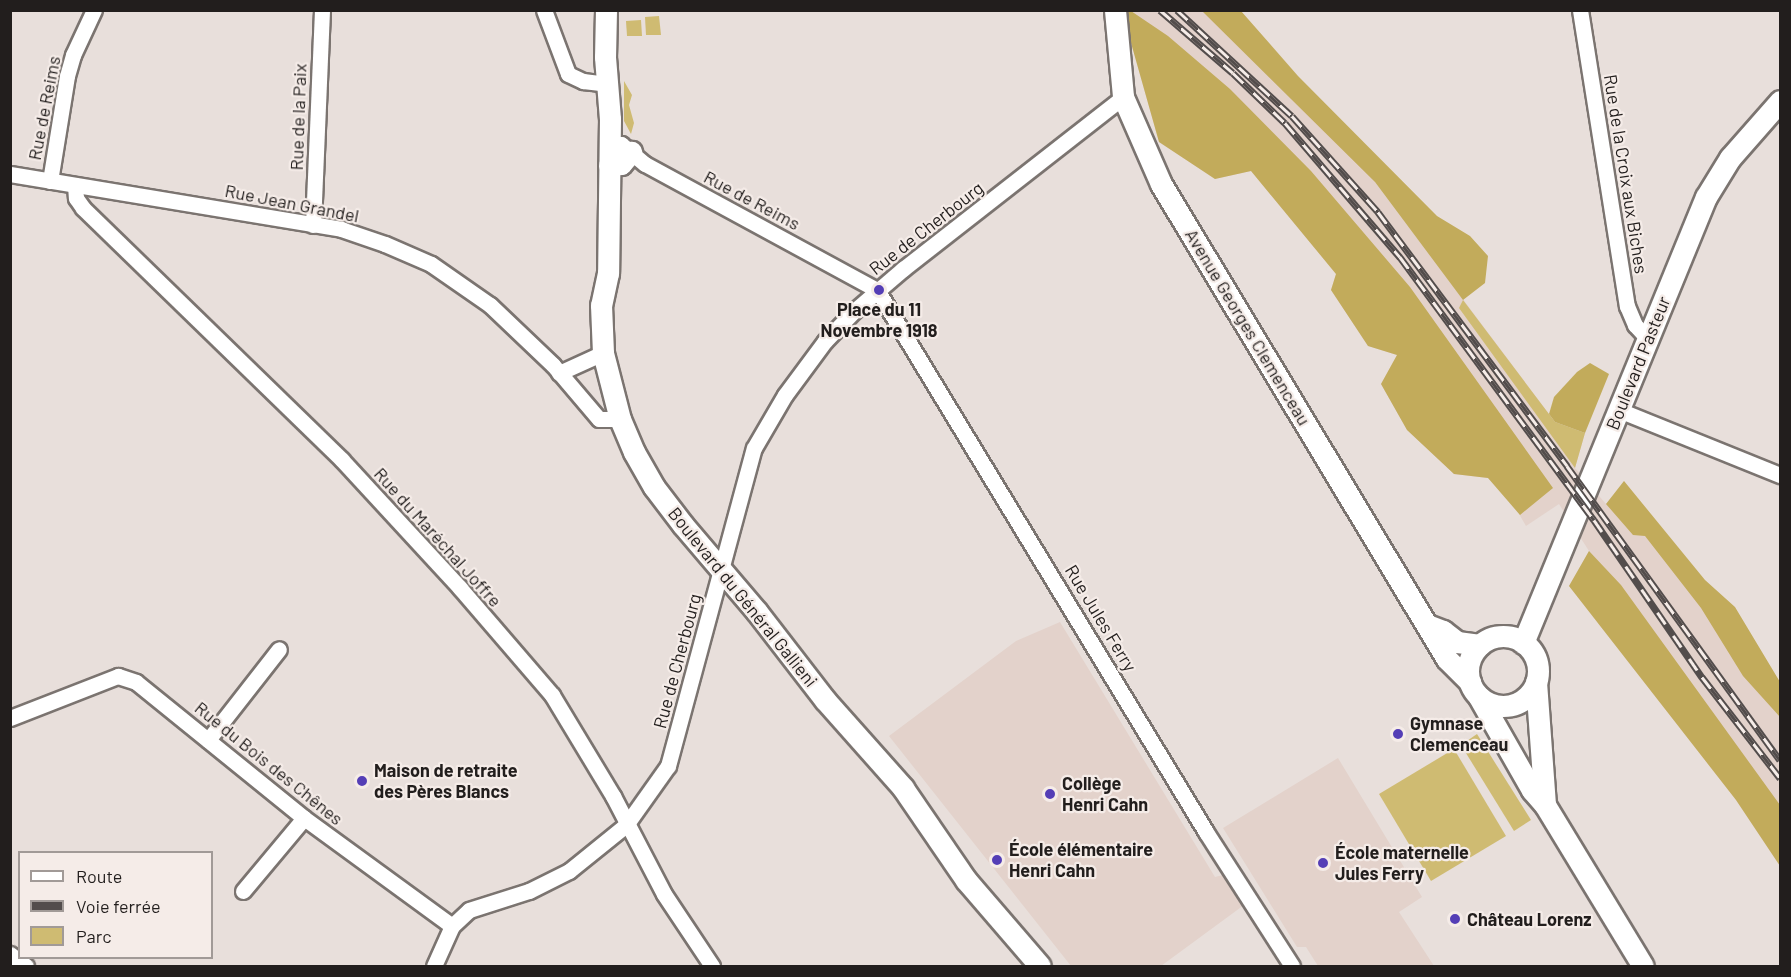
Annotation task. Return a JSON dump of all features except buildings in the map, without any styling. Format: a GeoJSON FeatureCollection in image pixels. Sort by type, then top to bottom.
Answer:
{"type":"FeatureCollection","features":[{"type":"Feature","properties":{"kind":"main road","name":"Boulevard du Général Gallieni"},"geometry":{"type":"LineString","coordinates":[[606,10],[610,144],[608,273],[601,305],[603,353],[620,419],[634,452],[654,487],[757,612],[825,700],[903,788],[966,880],[1040,966]]}},
{"type":"Feature","properties":{"kind":"main road","name":"Avenue Georges Clemenceau"},"geometry":{"type":"LineString","coordinates":[[1115,10],[1124,97],[1161,184],[1447,659],[1474,689],[1532,790],[1545,805],[1643,966]]}},
{"type":"Feature","properties":{"kind":"main road","name":"Boulevard Pasteur"},"geometry":{"type":"LineString","coordinates":[[1523,643],[1706,197],[1730,158],[1780,100]]}},
{"type":"Feature","properties":{"kind":"main road"},"geometry":{"type":"LineString","coordinates":[[609,165],[621,164],[631,152]]}},
{"type":"Feature","properties":{"kind":"main road","name":"Avenue Georges Clemenceau"},"geometry":{"type":"LineString","coordinates":[[1429,626],[1443,631],[1457,642],[1480,645]]}},
{"type":"Feature","properties":{"kind":"main road"},"geometry":{"type":"LineString","coordinates":[[1536,682],[1531,692],[1512,705],[1489,704],[1474,689],[1469,662],[1480,645],[1501,636],[1523,643],[1536,660],[1545,805]]}},
{"type":"Feature","properties":{"kind":"street","name":"Rue de Reims"},"geometry":{"type":"LineString","coordinates":[[50,181],[67,75],[73,55],[94,10]]}},
{"type":"Feature","properties":{"kind":"street","name":"Rue de la Paix"},"geometry":{"type":"LineString","coordinates":[[313,225],[322,10]]}},
{"type":"Feature","properties":{"kind":"street"},"geometry":{"type":"LineString","coordinates":[[543,10],[568,74],[583,81],[607,84]]}},
{"type":"Feature","properties":{"kind":"street","name":"Rue de la Croix aux Biches"},"geometry":{"type":"LineString","coordinates":[[1580,10],[1627,306],[1635,325],[1647,338]]}},
{"type":"Feature","properties":{"kind":"street","name":"Rue de Cherbourg"},"geometry":{"type":"LineString","coordinates":[[452,926],[469,910],[529,891],[569,871],[626,825],[668,766],[754,448],[785,395],[825,341],[877,290],[1124,97]]}},
{"type":"Feature","properties":{"kind":"street","name":"Rue de Reims"},"geometry":{"type":"LineString","coordinates":[[610,144],[621,144],[645,164],[877,290]]}},
{"type":"Feature","properties":{"kind":"street","name":"Rue Jean Grandel"},"geometry":{"type":"LineString","coordinates":[[10,174],[352,232],[431,264],[490,305],[559,373],[599,419],[620,419]]}},
{"type":"Feature","properties":{"kind":"street","name":"Rue du Maréchal Joffre"},"geometry":{"type":"LineString","coordinates":[[75,185],[76,198],[83,208],[342,460],[460,588],[552,695],[613,796],[626,825],[664,894],[711,966]]}},
{"type":"Feature","properties":{"kind":"street","name":"Rue Jules Ferry"},"geometry":{"type":"LineString","coordinates":[[877,290],[1206,832],[1292,966]]}},
{"type":"Feature","properties":{"kind":"street"},"geometry":{"type":"LineString","coordinates":[[559,373],[603,353]]}},
{"type":"Feature","properties":{"kind":"street"},"geometry":{"type":"LineString","coordinates":[[1619,410],[1780,475]]}},
{"type":"Feature","properties":{"kind":"street"},"geometry":{"type":"LineString","coordinates":[[208,740],[279,649]]}},
{"type":"Feature","properties":{"kind":"street","name":"Rue du Bois des Chênes"},"geometry":{"type":"LineString","coordinates":[[10,718],[118,676],[136,682],[304,818],[452,926]]}},
{"type":"Feature","properties":{"kind":"street"},"geometry":{"type":"LineString","coordinates":[[243,891],[304,818]]}},
{"type":"Feature","properties":{"kind":"street"},"geometry":{"type":"LineString","coordinates":[[434,966],[452,926]]}},
{"type":"Feature","properties":{"kind":"street"},"geometry":{"type":"LineString","coordinates":[[10,954],[26,966]]}},
{"type":"Feature","properties":{"kind":"shaded area"},"geometry":{"type":"Polygon","coordinates":[[[1122,11],[1233,11],[1375,182],[1555,422],[1585,433],[1575,468],[1606,504],[1624,481],[1780,682],[1780,866],[1736,800],[1569,586],[1589,551],[1559,504],[1526,526],[1515,507],[1488,478],[1454,474],[1407,430],[1381,384],[1397,355],[1368,346],[1331,290],[1336,274],[1251,171],[1215,179],[1159,142],[1122,11]]]}},
{"type":"Feature","properties":{"kind":"shaded area"},"geometry":{"type":"Polygon","coordinates":[[[1122,11],[1131,11],[1168,36],[1230,89],[1311,171],[1410,287],[1553,488],[1520,515],[1488,478],[1454,474],[1407,430],[1381,384],[1397,355],[1368,346],[1331,290],[1336,274],[1251,171],[1215,179],[1159,142],[1122,11]]]}},
{"type":"Feature","properties":{"kind":"shaded area"},"geometry":{"type":"Polygon","coordinates":[[[1202,11],[1241,11],[1298,76],[1437,216],[1470,236],[1488,256],[1485,283],[1463,300],[1375,182],[1202,11]]]}},
{"type":"Feature","properties":{"kind":"shaded area"},"geometry":{"type":"Polygon","coordinates":[[[1590,363],[1609,374],[1585,433],[1555,422],[1549,414],[1554,397],[1577,372],[1590,363]]]}},
{"type":"Feature","properties":{"kind":"shaded area"},"geometry":{"type":"Polygon","coordinates":[[[1624,481],[1705,580],[1735,607],[1780,682],[1780,717],[1743,676],[1701,608],[1645,536],[1633,535],[1606,504],[1624,481]]]}},
{"type":"Feature","properties":{"kind":"shaded area"},"geometry":{"type":"Polygon","coordinates":[[[1589,551],[1621,585],[1780,805],[1780,866],[1736,800],[1569,586],[1589,551]]]}},
{"type":"Feature","properties":{"kind":"shaded area","name":"Collège Henri Cahn"},"geometry":{"type":"Polygon","coordinates":[[[1060,622],[1215,877],[1223,875],[1244,905],[1161,966],[1071,966],[889,736],[1016,641],[1060,622]]]}},
{"type":"Feature","properties":{"kind":"shaded area","name":"École maternelle Jules Ferry"},"geometry":{"type":"Polygon","coordinates":[[[1338,758],[1422,897],[1399,912],[1434,966],[1318,966],[1306,947],[1297,947],[1223,828],[1338,758]]]}},
{"type":"Feature","properties":{"kind":"green space"},"geometry":{"type":"Polygon","coordinates":[[[659,16],[661,35],[646,35],[645,17],[659,16]]]}},
{"type":"Feature","properties":{"kind":"green space"},"geometry":{"type":"Polygon","coordinates":[[[641,20],[642,36],[627,36],[626,21],[641,20]]]}},
{"type":"Feature","properties":{"kind":"green space"},"geometry":{"type":"Polygon","coordinates":[[[624,81],[632,95],[629,105],[634,123],[631,134],[624,121],[624,81]]]}},
{"type":"Feature","properties":{"kind":"green space"},"geometry":{"type":"Polygon","coordinates":[[[1463,300],[1555,422],[1585,433],[1575,468],[1459,308],[1463,300]]]}},
{"type":"Feature","properties":{"kind":"green space"},"geometry":{"type":"Polygon","coordinates":[[[1477,734],[1531,820],[1514,831],[1461,745],[1477,734]]]}},
{"type":"Feature","properties":{"kind":"green space"},"geometry":{"type":"Polygon","coordinates":[[[1454,749],[1506,836],[1431,881],[1379,794],[1454,749]]]}},
{"type":"Feature","properties":{"kind":"railway"},"geometry":{"type":"LineString","coordinates":[[1160,10],[1233,73],[1285,123],[1400,257],[1594,520],[1702,677],[1780,778]]}},
{"type":"Feature","properties":{"kind":"railway"},"geometry":{"type":"LineString","coordinates":[[1177,10],[1292,116],[1378,212],[1567,466],[1780,760]]}},
{"type":"Feature","properties":{"kind":"place","name":"Place du 11 Novembre 1918"},"geometry":{"type":"Point","coordinates":[879,290]}},
{"type":"Feature","properties":{"kind":"place","name":"Gymnase Clemenceau"},"geometry":{"type":"Point","coordinates":[1398,734]}},
{"type":"Feature","properties":{"kind":"place","name":"Maison de retraite des Pères Blancs"},"geometry":{"type":"Point","coordinates":[362,781]}},
{"type":"Feature","properties":{"kind":"place","name":"Collège Henri Cahn"},"geometry":{"type":"Point","coordinates":[1050,794]}},
{"type":"Feature","properties":{"kind":"place","name":"École élémentaire Henri Cahn"},"geometry":{"type":"Point","coordinates":[997,860]}},
{"type":"Feature","properties":{"kind":"place","name":"École maternelle Jules Ferry"},"geometry":{"type":"Point","coordinates":[1323,863]}},
{"type":"Feature","properties":{"kind":"place","name":"Château Lorenz"},"geometry":{"type":"Point","coordinates":[1455,919]}}]}
